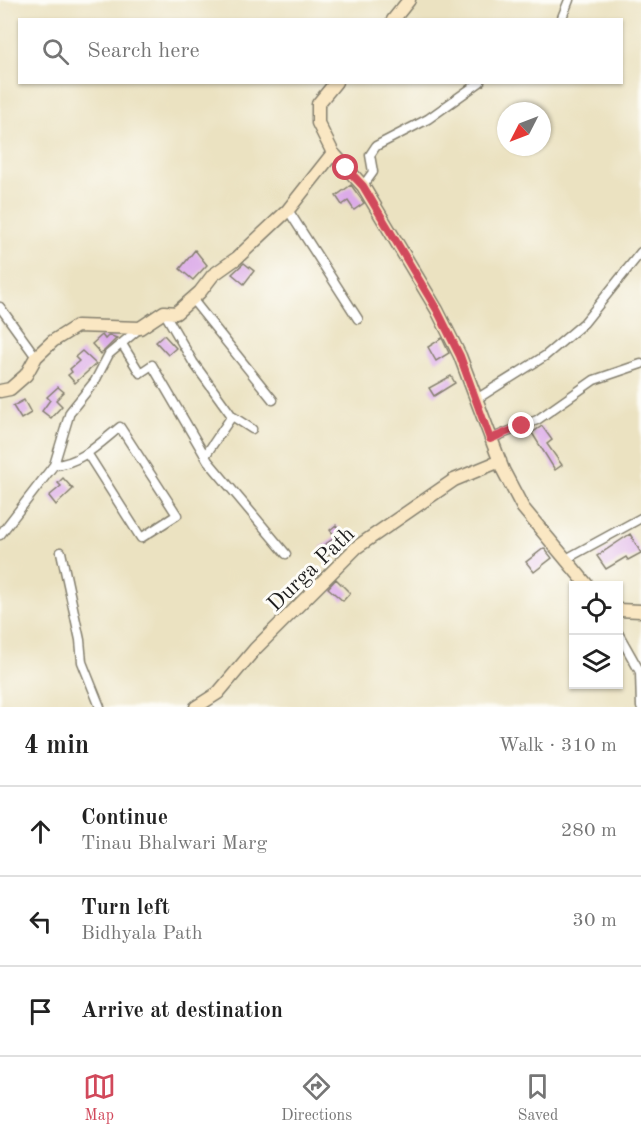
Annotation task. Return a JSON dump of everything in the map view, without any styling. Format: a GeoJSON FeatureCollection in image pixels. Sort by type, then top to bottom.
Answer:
{"type":"FeatureCollection","features":[{"type":"Feature","properties":{"kind":"street"},"geometry":{"type":"LineString","coordinates":[[395,18],[409,0]]}},
{"type":"Feature","properties":{"kind":"street"},"geometry":{"type":"LineString","coordinates":[[562,18],[569,0]]}},
{"type":"Feature","properties":{"kind":"street"},"geometry":{"type":"LineString","coordinates":[[334,84],[318,104],[316,114],[333,153],[363,186],[437,310],[460,356],[490,439],[523,508],[585,581]]}},
{"type":"Feature","properties":{"kind":"street"},"geometry":{"type":"LineString","coordinates":[[363,186],[373,172],[370,155],[376,146],[428,119],[477,84]]}},
{"type":"Feature","properties":{"kind":"street"},"geometry":{"type":"LineString","coordinates":[[0,536],[54,465],[70,412],[95,381],[110,354],[140,328],[164,312],[176,313],[192,299],[213,276],[288,210],[333,153]]}},
{"type":"Feature","properties":{"kind":"street"},"geometry":{"type":"LineString","coordinates":[[288,210],[358,320]]}},
{"type":"Feature","properties":{"kind":"street"},"geometry":{"type":"LineString","coordinates":[[476,400],[545,356],[584,323],[641,252]]}},
{"type":"Feature","properties":{"kind":"street"},"geometry":{"type":"LineString","coordinates":[[192,299],[273,400]]}},
{"type":"Feature","properties":{"kind":"street"},"geometry":{"type":"LineString","coordinates":[[0,307],[36,357]]}},
{"type":"Feature","properties":{"kind":"street"},"geometry":{"type":"LineString","coordinates":[[164,312],[193,362],[232,416],[252,429]]}},
{"type":"Feature","properties":{"kind":"street"},"geometry":{"type":"LineString","coordinates":[[0,391],[10,389],[26,375],[36,357],[53,340],[78,326],[140,328]]}},
{"type":"Feature","properties":{"kind":"street"},"geometry":{"type":"LineString","coordinates":[[122,344],[140,373],[152,365],[205,456],[286,554]]}},
{"type":"Feature","properties":{"kind":"street"},"geometry":{"type":"LineString","coordinates":[[490,439],[537,420],[594,380],[641,364]]}},
{"type":"Feature","properties":{"kind":"street"},"geometry":{"type":"LineString","coordinates":[[205,456],[232,416]]}},
{"type":"Feature","properties":{"kind":"street"},"geometry":{"type":"LineString","coordinates":[[54,465],[68,464],[87,453],[120,427],[177,514],[141,538],[87,453]]}},
{"type":"Feature","properties":{"kind":"street","name":"Durga Path"},"geometry":{"type":"LineString","coordinates":[[196,707],[218,693],[255,649],[357,547],[454,480],[500,461]]}},
{"type":"Feature","properties":{"kind":"street"},"geometry":{"type":"LineString","coordinates":[[566,559],[639,523]]}},
{"type":"Feature","properties":{"kind":"street"},"geometry":{"type":"LineString","coordinates":[[61,552],[80,640],[82,662],[100,707]]}},
{"type":"Feature","properties":{"kind":"street"},"geometry":{"type":"LineString","coordinates":[[623,610],[641,611]]}},
{"type":"Feature","properties":{"kind":"street"},"geometry":{"type":"LineString","coordinates":[[619,635],[640,672],[640,707]]}},
{"type":"Feature","properties":{"kind":"building"},"geometry":{"type":"Polygon","coordinates":[[[351,185],[364,203],[354,210],[348,201],[342,205],[336,196],[351,185]]]}},
{"type":"Feature","properties":{"kind":"building"},"geometry":{"type":"Polygon","coordinates":[[[195,250],[207,265],[193,280],[180,269],[195,250]]]}},
{"type":"Feature","properties":{"kind":"building"},"geometry":{"type":"Polygon","coordinates":[[[244,263],[254,271],[244,284],[232,274],[244,263]]]}},
{"type":"Feature","properties":{"kind":"building"},"geometry":{"type":"Polygon","coordinates":[[[102,335],[105,339],[109,335],[117,338],[101,354],[92,344],[102,335]]]}},
{"type":"Feature","properties":{"kind":"building"},"geometry":{"type":"Polygon","coordinates":[[[164,335],[176,348],[168,355],[156,342],[164,335]]]}},
{"type":"Feature","properties":{"kind":"building"},"geometry":{"type":"Polygon","coordinates":[[[442,338],[449,353],[436,361],[428,347],[442,338]]]}},
{"type":"Feature","properties":{"kind":"building"},"geometry":{"type":"Polygon","coordinates":[[[82,351],[96,364],[75,383],[68,375],[72,372],[70,369],[79,361],[75,357],[82,351]]]}},
{"type":"Feature","properties":{"kind":"building"},"geometry":{"type":"Polygon","coordinates":[[[451,376],[455,383],[434,396],[429,388],[451,376]]]}},
{"type":"Feature","properties":{"kind":"building"},"geometry":{"type":"Polygon","coordinates":[[[58,387],[64,392],[56,400],[62,406],[51,418],[42,411],[50,400],[47,397],[58,387]]]}},
{"type":"Feature","properties":{"kind":"building"},"geometry":{"type":"Polygon","coordinates":[[[24,400],[31,413],[21,419],[13,406],[24,400]]]}},
{"type":"Feature","properties":{"kind":"building"},"geometry":{"type":"Polygon","coordinates":[[[542,426],[552,440],[547,444],[562,465],[555,470],[532,433],[542,426]]]}},
{"type":"Feature","properties":{"kind":"building"},"geometry":{"type":"Polygon","coordinates":[[[63,478],[73,489],[56,505],[49,496],[61,486],[58,483],[63,478]]]}},
{"type":"Feature","properties":{"kind":"building"},"geometry":{"type":"Polygon","coordinates":[[[336,525],[350,543],[325,557],[321,547],[336,537],[330,530],[336,525]]]}},
{"type":"Feature","properties":{"kind":"building"},"geometry":{"type":"Polygon","coordinates":[[[630,534],[641,553],[628,560],[626,557],[606,569],[597,556],[630,534]]]}},
{"type":"Feature","properties":{"kind":"building"},"geometry":{"type":"Polygon","coordinates":[[[544,548],[552,558],[534,572],[526,562],[544,548]]]}},
{"type":"Feature","properties":{"kind":"building"},"geometry":{"type":"Polygon","coordinates":[[[336,579],[350,593],[343,601],[328,588],[336,579]]]}},
{"type":"Feature","properties":{"kind":"route"},"geometry":{"type":"LineString","coordinates":[[346,168],[363,186],[437,310],[460,356],[490,439],[522,426]]}}]}
